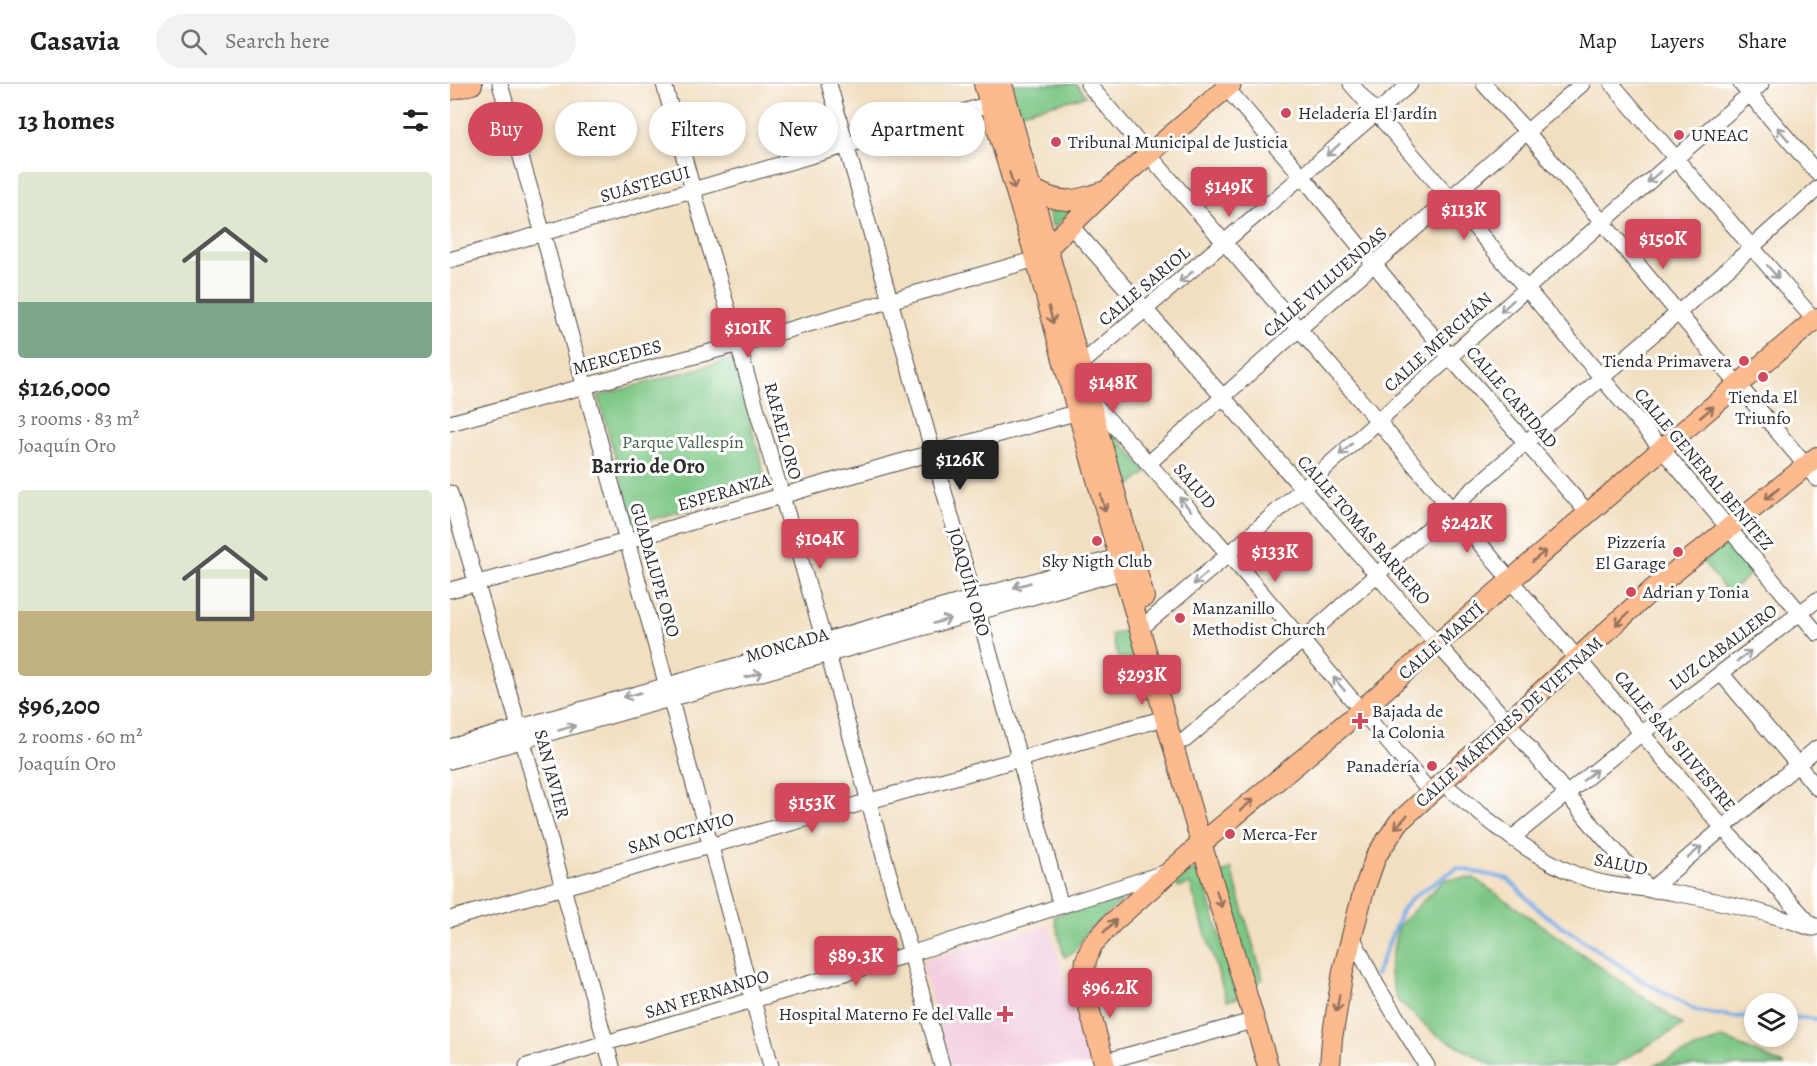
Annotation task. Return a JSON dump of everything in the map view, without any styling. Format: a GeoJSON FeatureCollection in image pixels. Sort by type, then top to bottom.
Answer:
{"type":"FeatureCollection","features":[{"type":"Feature","properties":{"kind":"main road"},"geometry":{"type":"LineString","coordinates":[[450,90],[472,84]]}},
{"type":"Feature","properties":{"kind":"main road"},"geometry":{"type":"LineString","coordinates":[[984,84],[1042,252],[1145,625],[1185,740],[1205,818],[1202,843]]}},
{"type":"Feature","properties":{"kind":"main road"},"geometry":{"type":"LineString","coordinates":[[1002,84],[1033,189],[1042,252],[1054,270]]}},
{"type":"Feature","properties":{"kind":"main road"},"geometry":{"type":"LineString","coordinates":[[1042,252],[1107,189],[1226,85]]}},
{"type":"Feature","properties":{"kind":"main road"},"geometry":{"type":"LineString","coordinates":[[1033,189],[1065,201],[1080,200],[1107,189]]}},
{"type":"Feature","properties":{"kind":"main road"},"geometry":{"type":"LineString","coordinates":[[1067,228],[1056,253],[1054,270],[1073,371]]}},
{"type":"Feature","properties":{"kind":"main road","name":"CALLE MARTÍ"},"geometry":{"type":"LineString","coordinates":[[1104,1064],[1084,996],[1083,976],[1092,945],[1112,923],[1202,843],[1361,710],[1662,449],[1816,320]]}},
{"type":"Feature","properties":{"kind":"main road","name":"CALLE MÁRTIRES DE VIETNAM"},"geometry":{"type":"LineString","coordinates":[[1330,1066],[1332,1039],[1352,936],[1376,856],[1399,822],[1652,590],[1813,467]]}},
{"type":"Feature","properties":{"kind":"main road"},"geometry":{"type":"LineString","coordinates":[[1145,625],[1165,718],[1268,1066]]}},
{"type":"Feature","properties":{"kind":"street","name":"GUADALUPE ORO"},"geometry":{"type":"LineString","coordinates":[[500,84],[771,1066]]}},
{"type":"Feature","properties":{"kind":"street","name":"RAFAEL ORO"},"geometry":{"type":"LineString","coordinates":[[664,84],[780,496],[826,647],[942,1066]]}},
{"type":"Feature","properties":{"kind":"street","name":"JOAQUÍN ORO"},"geometry":{"type":"LineString","coordinates":[[829,84],[1061,906]]}},
{"type":"Feature","properties":{"kind":"street","name":"CALLE SAN SILVESTRE"},"geometry":{"type":"LineString","coordinates":[[1088,84],[1378,421],[1511,581],[1723,828],[1816,928]]}},
{"type":"Feature","properties":{"kind":"street","name":"CALLE GENERAL BENÍTEZ"},"geometry":{"type":"LineString","coordinates":[[1351,84],[1817,633]]}},
{"type":"Feature","properties":{"kind":"street","name":"CALLE SARIOL"},"geometry":{"type":"LineString","coordinates":[[1073,371],[1410,84]]}},
{"type":"Feature","properties":{"kind":"street"},"geometry":{"type":"LineString","coordinates":[[1484,84],[1678,313],[1813,467]]}},
{"type":"Feature","properties":{"kind":"street","name":"CALLE VILLUENDAS"},"geometry":{"type":"LineString","coordinates":[[1149,463],[1299,329],[1582,84]]}},
{"type":"Feature","properties":{"kind":"street"},"geometry":{"type":"LineString","coordinates":[[1612,84],[1816,320]]}},
{"type":"Feature","properties":{"kind":"street","name":"CALLE CARIDAD"},"geometry":{"type":"LineString","coordinates":[[1226,85],[1450,357],[1589,514]]}},
{"type":"Feature","properties":{"kind":"street"},"geometry":{"type":"LineString","coordinates":[[1751,87],[1817,173]]}},
{"type":"Feature","properties":{"kind":"street","name":"CALLE MERCHÁN"},"geometry":{"type":"LineString","coordinates":[[1145,625],[1675,159],[1751,87]]}},
{"type":"Feature","properties":{"kind":"street","name":"SUÁSTEGUI"},"geometry":{"type":"LineString","coordinates":[[450,260],[990,104]]}},
{"type":"Feature","properties":{"kind":"street"},"geometry":{"type":"LineString","coordinates":[[1185,740],[1302,641],[1817,189]]}},
{"type":"Feature","properties":{"kind":"street","name":"CALLE TOMAS BARRERO"},"geometry":{"type":"LineString","coordinates":[[1067,228],[1146,310],[1223,397],[1437,644],[1508,722],[1566,794],[1650,890]]}},
{"type":"Feature","properties":{"kind":"street","name":"MERCEDES"},"geometry":{"type":"LineString","coordinates":[[450,423],[739,345],[1042,252]]}},
{"type":"Feature","properties":{"kind":"street","name":"ESPERANZA"},"geometry":{"type":"LineString","coordinates":[[450,590],[932,453],[1083,406]]}},
{"type":"Feature","properties":{"kind":"street","name":"SALUD"},"geometry":{"type":"LineString","coordinates":[[1083,406],[1149,463],[1361,710],[1436,788],[1542,858],[1578,876],[1616,887],[1673,892],[1768,914],[1816,928]]}},
{"type":"Feature","properties":{"kind":"street","name":"SAN JAVIER"},"geometry":{"type":"LineString","coordinates":[[450,494],[521,734],[612,1066]]}},
{"type":"Feature","properties":{"kind":"street","name":"MONCADA"},"geometry":{"type":"LineString","coordinates":[[450,747],[521,734],[1127,562]]}},
{"type":"Feature","properties":{"kind":"street","name":"LUZ CABALLERO"},"geometry":{"type":"LineString","coordinates":[[1512,838],[1642,733],[1817,600]]}},
{"type":"Feature","properties":{"kind":"street"},"geometry":{"type":"LineString","coordinates":[[1721,673],[1817,788]]}},
{"type":"Feature","properties":{"kind":"street","name":"SAN OCTAVIO"},"geometry":{"type":"LineString","coordinates":[[450,919],[1165,718]]}},
{"type":"Feature","properties":{"kind":"street","name":"MONCADA"},"geometry":{"type":"LineString","coordinates":[[450,762],[521,734]]}},
{"type":"Feature","properties":{"kind":"street"},"geometry":{"type":"LineString","coordinates":[[1650,890],[1817,747]]}},
{"type":"Feature","properties":{"kind":"street","name":"SAN FERNANDO"},"geometry":{"type":"LineString","coordinates":[[527,1066],[910,954],[1173,870]]}},
{"type":"Feature","properties":{"kind":"street"},"geometry":{"type":"LineString","coordinates":[[1352,936],[1377,986],[1427,1066]]}},
{"type":"Feature","properties":{"kind":"street"},"geometry":{"type":"LineString","coordinates":[[1104,1064],[1256,1020]]}},
{"type":"Feature","properties":{"kind":"shaded area","name":"Hospital Materno Fe del Valle"},"geometry":{"type":"Polygon","coordinates":[[[1049,924],[1090,1066],[951,1066],[921,961],[1049,924]]]}},
{"type":"Feature","properties":{"kind":"green space"},"geometry":{"type":"Polygon","coordinates":[[[1009,84],[1076,84],[1086,96],[1017,113],[1009,84]]]}},
{"type":"Feature","properties":{"kind":"green space"},"geometry":{"type":"Polygon","coordinates":[[[1045,201],[1074,209],[1053,228],[1045,201]]]}},
{"type":"Feature","properties":{"kind":"green space","name":"Parque Vallespín"},"geometry":{"type":"Polygon","coordinates":[[[733,359],[768,488],[634,524],[598,396],[733,359]]]}},
{"type":"Feature","properties":{"kind":"green space"},"geometry":{"type":"Polygon","coordinates":[[[1113,432],[1147,472],[1125,490],[1108,436],[1113,432]]]}},
{"type":"Feature","properties":{"kind":"green space"},"geometry":{"type":"Polygon","coordinates":[[[1730,542],[1754,571],[1728,593],[1703,562],[1730,542]]]}},
{"type":"Feature","properties":{"kind":"green space"},"geometry":{"type":"Polygon","coordinates":[[[1129,629],[1140,663],[1122,668],[1111,635],[1129,629]]]}},
{"type":"Feature","properties":{"kind":"green space"},"geometry":{"type":"Polygon","coordinates":[[[1231,868],[1263,979],[1250,987],[1217,876],[1231,868]]]}},
{"type":"Feature","properties":{"kind":"green space"},"geometry":{"type":"Polygon","coordinates":[[[1195,869],[1201,871],[1238,998],[1227,1001],[1190,884],[1179,888],[1175,884],[1195,869]]]}},
{"type":"Feature","properties":{"kind":"green space"},"geometry":{"type":"Polygon","coordinates":[[[1474,878],[1683,1025],[1613,1066],[1494,1066],[1435,1034],[1397,1000],[1389,971],[1398,926],[1445,879],[1474,878]]]}},
{"type":"Feature","properties":{"kind":"green space"},"geometry":{"type":"Polygon","coordinates":[[[1139,886],[1087,931],[1074,952],[1064,957],[1054,916],[1139,886]]]}},
{"type":"Feature","properties":{"kind":"green space"},"geometry":{"type":"Polygon","coordinates":[[[1723,1038],[1786,1066],[1652,1066],[1723,1038]]]}},
{"type":"Feature","properties":{"kind":"waterway"},"geometry":{"type":"LineString","coordinates":[[1376,975],[1402,910],[1413,897],[1457,868],[1508,879],[1541,912],[1643,981],[1697,1011],[1744,1017]]}},
{"type":"Feature","properties":{"kind":"waterway"},"geometry":{"type":"LineString","coordinates":[[1798,1018],[1817,1019]]}},
{"type":"Feature","properties":{"kind":"place","name":"Heladería El Jardín"},"geometry":{"type":"Point","coordinates":[1286,113]}},
{"type":"Feature","properties":{"kind":"place","name":"UNEAC"},"geometry":{"type":"Point","coordinates":[1679,135]}},
{"type":"Feature","properties":{"kind":"place","name":"Tribunal Municipal de Justicia"},"geometry":{"type":"Point","coordinates":[1056,142]}},
{"type":"Feature","properties":{"kind":"place","name":"Tienda Primavera"},"geometry":{"type":"Point","coordinates":[1744,361]}},
{"type":"Feature","properties":{"kind":"place","name":"Tienda El Triunfo"},"geometry":{"type":"Point","coordinates":[1763,377]}},
{"type":"Feature","properties":{"kind":"place","name":"Sky Nigth Club"},"geometry":{"type":"Point","coordinates":[1097,541]}},
{"type":"Feature","properties":{"kind":"place","name":"Pizzería El Garage"},"geometry":{"type":"Point","coordinates":[1678,552]}},
{"type":"Feature","properties":{"kind":"place","name":"Adrian y Tonia"},"geometry":{"type":"Point","coordinates":[1631,592]}},
{"type":"Feature","properties":{"kind":"place","name":"Manzanillo Methodist Church"},"geometry":{"type":"Point","coordinates":[1180,618]}},
{"type":"Feature","properties":{"kind":"place","name":"Bajada de la Colonia"},"geometry":{"type":"Point","coordinates":[1360,721]}},
{"type":"Feature","properties":{"kind":"place","name":"Panadería"},"geometry":{"type":"Point","coordinates":[1432,766]}},
{"type":"Feature","properties":{"kind":"place","name":"Merca-Fer"},"geometry":{"type":"Point","coordinates":[1230,834]}},
{"type":"Feature","properties":{"kind":"place","name":"Hospital Materno Fe del Valle"},"geometry":{"type":"Point","coordinates":[1005,1014]}},
{"type":"Feature","properties":{"kind":"district","name":"Barrio de Oro"},"geometry":{"type":"Point","coordinates":[648,466]}}]}
